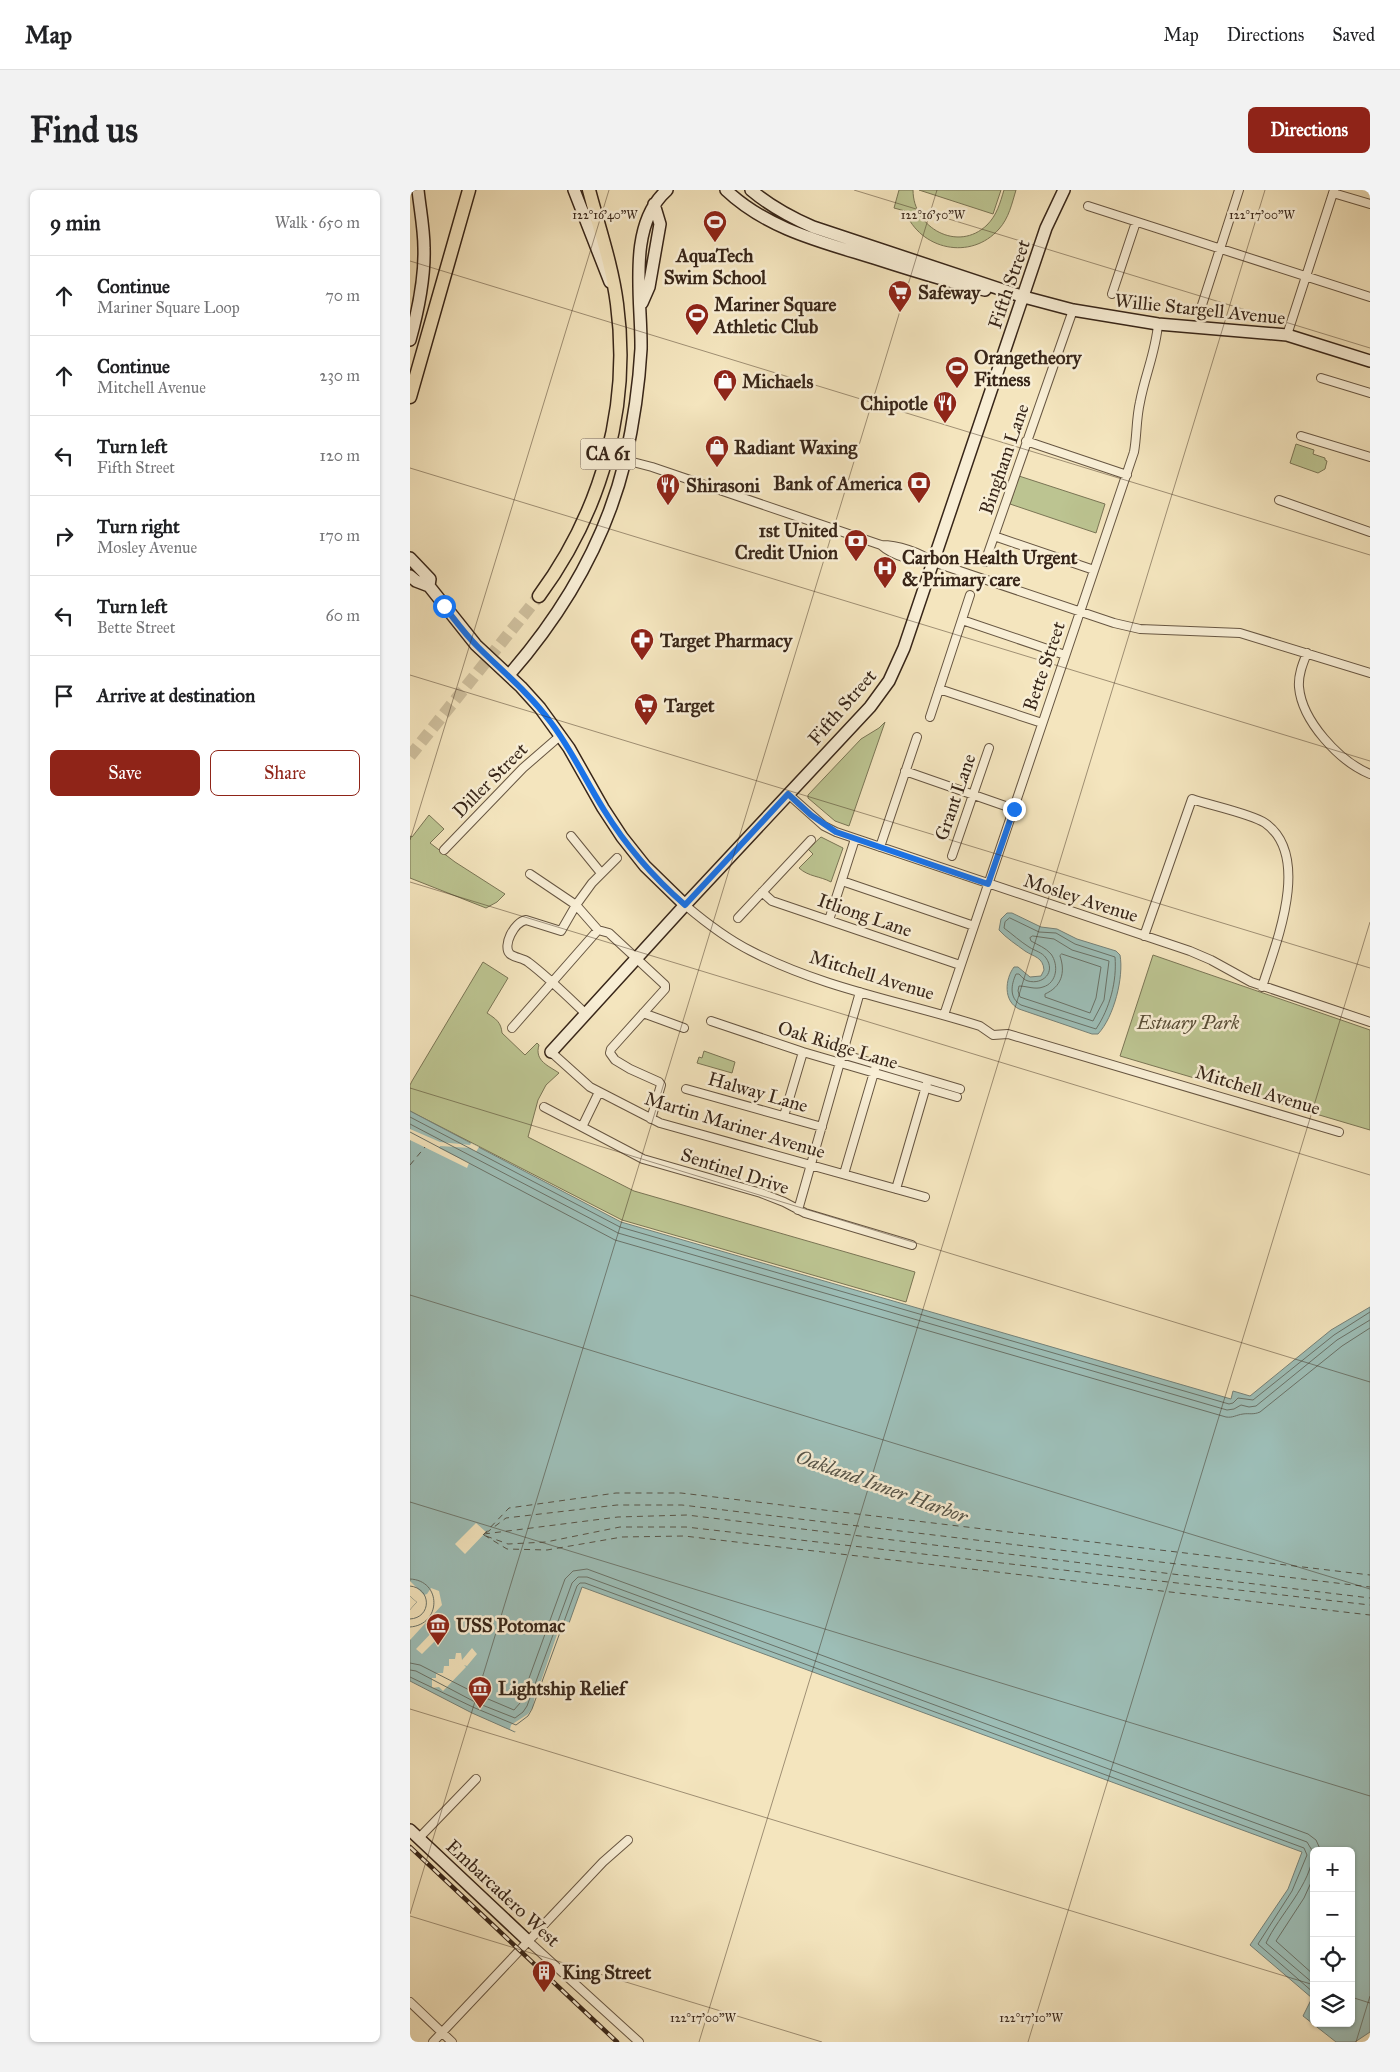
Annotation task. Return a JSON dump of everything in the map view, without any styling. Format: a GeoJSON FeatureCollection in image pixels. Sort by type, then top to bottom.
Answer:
{"type":"FeatureCollection","features":[{"type":"Feature","properties":{"kind":"main road","name":"CA 61"},"geometry":{"type":"LineString","coordinates":[[539,596],[561,564],[595,494],[608,454],[620,380],[620,345],[616,297],[610,265],[589,190]]}},
{"type":"Feature","properties":{"kind":"main road"},"geometry":{"type":"LineString","coordinates":[[410,397],[469,191]]}},
{"type":"Feature","properties":{"kind":"street"},"geometry":{"type":"LineString","coordinates":[[410,340],[420,294],[424,264],[424,238],[418,190]]}},
{"type":"Feature","properties":{"kind":"street"},"geometry":{"type":"LineString","coordinates":[[574,190],[616,297]]}},
{"type":"Feature","properties":{"kind":"street"},"geometry":{"type":"LineString","coordinates":[[509,675],[553,621],[580,577],[610,510],[625,460],[639,370],[642,236],[654,204],[667,190]]}},
{"type":"Feature","properties":{"kind":"street","name":"Willie Stargell Avenue"},"geometry":{"type":"LineString","coordinates":[[726,190],[754,213],[792,232],[945,280],[1024,296]]}},
{"type":"Feature","properties":{"kind":"street","name":"Willie Stargell Avenue"},"geometry":{"type":"LineString","coordinates":[[750,190],[775,208],[813,227],[1024,296],[1073,310],[1158,324],[1287,335],[1370,361]]}},
{"type":"Feature","properties":{"kind":"street","name":"Fifth Street"},"geometry":{"type":"LineString","coordinates":[[551,1052],[870,707],[889,682],[900,659],[1046,228],[1064,190]]}},
{"type":"Feature","properties":{"kind":"street"},"geometry":{"type":"LineString","coordinates":[[1201,308],[1239,190]]}},
{"type":"Feature","properties":{"kind":"street"},"geometry":{"type":"LineString","coordinates":[[1287,335],[1334,191],[1370,204]]}},
{"type":"Feature","properties":{"kind":"street"},"geometry":{"type":"LineString","coordinates":[[640,306],[649,287],[660,224],[654,204]]}},
{"type":"Feature","properties":{"kind":"street"},"geometry":{"type":"LineString","coordinates":[[1088,206],[1370,297]]}},
{"type":"Feature","properties":{"kind":"street"},"geometry":{"type":"LineString","coordinates":[[1113,290],[1136,222]]}},
{"type":"Feature","properties":{"kind":"street","name":"Bingham Lane"},"geometry":{"type":"LineString","coordinates":[[985,562],[1073,310]]}},
{"type":"Feature","properties":{"kind":"street","name":"Bette Street"},"geometry":{"type":"LineString","coordinates":[[944,1015],[1127,475],[1138,434],[1139,406],[1154,355],[1158,324]]}},
{"type":"Feature","properties":{"kind":"street"},"geometry":{"type":"LineString","coordinates":[[1321,378],[1370,394]]}},
{"type":"Feature","properties":{"kind":"street"},"geometry":{"type":"LineString","coordinates":[[1301,436],[1370,458]]}},
{"type":"Feature","properties":{"kind":"street"},"geometry":{"type":"LineString","coordinates":[[1026,441],[1127,475]]}},
{"type":"Feature","properties":{"kind":"street"},"geometry":{"type":"LineString","coordinates":[[625,460],[652,467],[881,545],[890,545],[920,554],[933,562],[1114,623],[1140,629],[1240,633],[1370,673]]}},
{"type":"Feature","properties":{"kind":"street"},"geometry":{"type":"LineString","coordinates":[[1279,500],[1370,532]]}},
{"type":"Feature","properties":{"kind":"street"},"geometry":{"type":"LineString","coordinates":[[994,536],[1094,570]]}},
{"type":"Feature","properties":{"kind":"street","name":"Mitchell Avenue"},"geometry":{"type":"LineString","coordinates":[[410,558],[430,579],[429,586],[471,640],[530,697],[561,735],[622,837],[645,866],[685,905],[722,934],[763,957],[804,974],[980,1026],[993,1035],[1008,1034],[1339,1132]]}},
{"type":"Feature","properties":{"kind":"street"},"geometry":{"type":"LineString","coordinates":[[410,576],[416,581],[429,586]]}},
{"type":"Feature","properties":{"kind":"street"},"geometry":{"type":"LineString","coordinates":[[930,717],[970,595]]}},
{"type":"Feature","properties":{"kind":"street"},"geometry":{"type":"LineString","coordinates":[[962,620],[1065,655]]}},
{"type":"Feature","properties":{"kind":"street"},"geometry":{"type":"LineString","coordinates":[[1307,653],[1298,685],[1300,696],[1311,720],[1333,748],[1354,765],[1370,774]]}},
{"type":"Feature","properties":{"kind":"street"},"geometry":{"type":"LineString","coordinates":[[939,689],[1042,723]]}},
{"type":"Feature","properties":{"kind":"street","name":"Diller Street"},"geometry":{"type":"LineString","coordinates":[[444,850],[523,768],[561,735]]}},
{"type":"Feature","properties":{"kind":"street"},"geometry":{"type":"LineString","coordinates":[[880,847],[917,737]]}},
{"type":"Feature","properties":{"kind":"street","name":"Grant Lane"},"geometry":{"type":"LineString","coordinates":[[952,856],[989,748]]}},
{"type":"Feature","properties":{"kind":"street"},"geometry":{"type":"LineString","coordinates":[[905,772],[1014,809]]}},
{"type":"Feature","properties":{"kind":"street","name":"Mosley Avenue"},"geometry":{"type":"LineString","coordinates":[[788,794],[824,826],[855,839],[1206,957],[1262,987],[1370,1022]]}},
{"type":"Feature","properties":{"kind":"street"},"geometry":{"type":"LineString","coordinates":[[1144,936],[1192,799],[1262,821],[1278,833],[1288,870],[1288,897],[1283,922],[1262,987]]}},
{"type":"Feature","properties":{"kind":"street"},"geometry":{"type":"LineString","coordinates":[[571,836],[601,873]]}},
{"type":"Feature","properties":{"kind":"street"},"geometry":{"type":"LineString","coordinates":[[829,920],[855,839]]}},
{"type":"Feature","properties":{"kind":"street"},"geometry":{"type":"LineString","coordinates":[[738,918],[811,840]]}},
{"type":"Feature","properties":{"kind":"street"},"geometry":{"type":"LineString","coordinates":[[586,1014],[526,960],[511,955],[508,950],[509,942],[516,924],[520,921],[526,920],[561,931],[592,882],[617,858]]}},
{"type":"Feature","properties":{"kind":"street"},"geometry":{"type":"LineString","coordinates":[[530,874],[576,905],[598,930],[609,933],[665,986],[665,989],[611,1048],[610,1053],[615,1060],[659,1082],[661,1085],[651,1119]]}},
{"type":"Feature","properties":{"kind":"street"},"geometry":{"type":"LineString","coordinates":[[842,881],[974,926]]}},
{"type":"Feature","properties":{"kind":"street","name":"Itliong Lane"},"geometry":{"type":"LineString","coordinates":[[762,892],[772,901],[960,965]]}},
{"type":"Feature","properties":{"kind":"street"},"geometry":{"type":"LineString","coordinates":[[512,1028],[598,930]]}},
{"type":"Feature","properties":{"kind":"street"},"geometry":{"type":"LineString","coordinates":[[798,1210],[860,992]]}},
{"type":"Feature","properties":{"kind":"street"},"geometry":{"type":"LineString","coordinates":[[643,1013],[684,1028]]}},
{"type":"Feature","properties":{"kind":"street","name":"Oak Ridge Lane"},"geometry":{"type":"LineString","coordinates":[[711,1021],[803,1052],[841,1058],[874,1074],[927,1084],[958,1093]]}},
{"type":"Feature","properties":{"kind":"street","name":"Martin Mariner Avenue"},"geometry":{"type":"LineString","coordinates":[[551,1052],[580,1080],[651,1119],[925,1197]]}},
{"type":"Feature","properties":{"kind":"street"},"geometry":{"type":"LineString","coordinates":[[784,1116],[803,1052]]}},
{"type":"Feature","properties":{"kind":"street"},"geometry":{"type":"LineString","coordinates":[[841,1058],[876,1065],[927,1084],[896,1189]]}},
{"type":"Feature","properties":{"kind":"street"},"geometry":{"type":"LineString","coordinates":[[844,1174],[876,1065]]}},
{"type":"Feature","properties":{"kind":"street","name":"Halway Lane"},"geometry":{"type":"LineString","coordinates":[[686,1089],[822,1127]]}},
{"type":"Feature","properties":{"kind":"street"},"geometry":{"type":"LineString","coordinates":[[582,1127],[599,1092]]}},
{"type":"Feature","properties":{"kind":"street","name":"Sentinel Drive"},"geometry":{"type":"LineString","coordinates":[[544,1107],[643,1159],[769,1196],[798,1210],[912,1245]]}},
{"type":"Feature","properties":{"kind":"street"},"geometry":{"type":"LineString","coordinates":[[419,1838],[476,1779]]}},
{"type":"Feature","properties":{"kind":"street","name":"Embarcadero West"},"geometry":{"type":"LineString","coordinates":[[410,1830],[639,2042]]}},
{"type":"Feature","properties":{"kind":"street"},"geometry":{"type":"LineString","coordinates":[[433,2042],[603,1862],[628,1840]]}},
{"type":"Feature","properties":{"kind":"street"},"geometry":{"type":"LineString","coordinates":[[410,2002],[452,2042]]}},
{"type":"Feature","properties":{"kind":"green space"},"geometry":{"type":"Polygon","coordinates":[[[899,190],[913,190],[915,204],[920,215],[929,225],[939,232],[963,237],[975,233],[987,225],[998,209],[1004,190],[1016,190],[1008,215],[999,229],[988,239],[975,245],[961,248],[947,247],[922,235],[912,224],[905,211],[894,208],[899,190]]]}},
{"type":"Feature","properties":{"kind":"green space"},"geometry":{"type":"Polygon","coordinates":[[[919,190],[1001,190],[993,214],[919,190]]]}},
{"type":"Feature","properties":{"kind":"green space"},"geometry":{"type":"Polygon","coordinates":[[[1296,444],[1314,450],[1313,454],[1325,458],[1327,461],[1325,469],[1318,473],[1290,463],[1296,444]]]}},
{"type":"Feature","properties":{"kind":"green space"},"geometry":{"type":"Polygon","coordinates":[[[1019,476],[1105,504],[1096,533],[1010,504],[1019,476]]]}},
{"type":"Feature","properties":{"kind":"green space"},"geometry":{"type":"Polygon","coordinates":[[[885,722],[849,826],[835,821],[808,798],[808,795],[861,739],[885,722]]]}},
{"type":"Feature","properties":{"kind":"green space"},"geometry":{"type":"Polygon","coordinates":[[[429,815],[444,829],[430,843],[455,862],[505,894],[497,902],[486,908],[410,878],[410,836],[412,837],[429,815]]]}},
{"type":"Feature","properties":{"kind":"green space"},"geometry":{"type":"Polygon","coordinates":[[[821,837],[843,848],[831,882],[799,868],[813,854],[808,849],[821,837]]]}},
{"type":"Feature","properties":{"kind":"green space","name":"Estuary Park"},"geometry":{"type":"Polygon","coordinates":[[[1153,955],[1370,1030],[1370,1130],[1120,1056],[1153,955]]]}},
{"type":"Feature","properties":{"kind":"green space"},"geometry":{"type":"Polygon","coordinates":[[[483,962],[508,978],[487,1013],[498,1021],[502,1033],[525,1055],[537,1043],[539,1045],[540,1059],[559,1073],[546,1085],[538,1100],[528,1137],[634,1191],[915,1272],[906,1302],[622,1220],[410,1111],[410,1085],[483,962]]]}},
{"type":"Feature","properties":{"kind":"green space"},"geometry":{"type":"Polygon","coordinates":[[[704,1051],[735,1062],[732,1073],[697,1063],[699,1057],[702,1058],[704,1051]]]}},
{"type":"Feature","properties":{"kind":"water"},"geometry":{"type":"Polygon","coordinates":[[[1007,913],[1012,913],[1041,927],[1057,929],[1077,939],[1116,951],[1120,955],[1121,974],[1113,1007],[1104,1027],[1098,1034],[1092,1034],[1019,1009],[1010,1001],[1007,983],[1014,967],[1018,967],[1030,977],[1041,976],[1044,970],[1042,962],[1038,958],[1015,944],[999,930],[1001,919],[1007,913]]]}},
{"type":"Feature","properties":{"kind":"water","name":"Oakland Inner Harbor"},"geometry":{"type":"Polygon","coordinates":[[[410,1111],[621,1222],[1231,1399],[1233,1391],[1250,1396],[1331,1330],[1370,1307],[1370,2032],[1355,2042],[1336,2042],[1317,2027],[1355,2027],[1355,1847],[1310,1847],[1310,1996],[1250,1945],[1288,1889],[1302,1852],[582,1587],[537,1712],[515,1732],[472,1713],[410,1681],[410,1610],[417,1602],[410,1596],[410,1111]]]}},
{"type":"Feature","properties":{"kind":"water"},"geometry":{"type":"Polygon","coordinates":[[[1310,2002],[1310,2022],[1303,2016],[1310,2002]]]}},
{"type":"Feature","properties":{"kind":"pier"},"geometry":{"type":"Polygon","coordinates":[[[410,1129],[440,1142],[470,1145],[471,1143],[479,1147],[476,1152],[470,1148],[440,1146],[439,1148],[469,1163],[467,1168],[410,1140],[410,1129]]]}},
{"type":"Feature","properties":{"kind":"pier"},"geometry":{"type":"Polygon","coordinates":[[[476,1523],[486,1532],[465,1554],[455,1544],[476,1523]]]}},
{"type":"Feature","properties":{"kind":"pier"},"geometry":{"type":"Polygon","coordinates":[[[410,1581],[424,1595],[431,1588],[439,1591],[442,1605],[410,1640],[410,1610],[417,1602],[410,1596],[410,1581]]]}},
{"type":"Feature","properties":{"kind":"pier"},"geometry":{"type":"Polygon","coordinates":[[[562,1620],[571,1623],[539,1713],[534,1721],[518,1733],[510,1729],[511,1725],[528,1714],[533,1707],[535,1695],[562,1620]]]}},
{"type":"Feature","properties":{"kind":"pier"},"geometry":{"type":"Polygon","coordinates":[[[438,1626],[444,1632],[422,1654],[416,1649],[438,1626]]]}},
{"type":"Feature","properties":{"kind":"pier"},"geometry":{"type":"Polygon","coordinates":[[[472,1648],[477,1654],[467,1666],[464,1665],[466,1667],[443,1691],[439,1687],[432,1688],[432,1678],[436,1678],[436,1673],[443,1673],[444,1666],[449,1666],[449,1659],[455,1659],[456,1653],[461,1653],[462,1660],[472,1648]]]}},
{"type":"Feature","properties":{"kind":"ferry route"},"geometry":{"type":"LineString","coordinates":[[410,1165],[425,1147]]}},
{"type":"Feature","properties":{"kind":"ferry route"},"geometry":{"type":"LineString","coordinates":[[483,1535],[509,1508],[616,1493],[681,1493],[1370,1575]]}},
{"type":"Feature","properties":{"kind":"ferry route"},"geometry":{"type":"LineString","coordinates":[[486,1533],[506,1518],[617,1505],[682,1505],[1370,1587]]}},
{"type":"Feature","properties":{"kind":"ferry route"},"geometry":{"type":"LineString","coordinates":[[484,1534],[618,1517],[687,1515],[1370,1598]]}},
{"type":"Feature","properties":{"kind":"ferry route"},"geometry":{"type":"LineString","coordinates":[[486,1536],[508,1544],[546,1542],[620,1527],[686,1527],[1370,1605]]}},
{"type":"Feature","properties":{"kind":"ferry route"},"geometry":{"type":"LineString","coordinates":[[484,1535],[507,1549],[547,1550],[622,1537],[684,1536],[1370,1615]]}},
{"type":"Feature","properties":{"kind":"tunnel"},"geometry":{"type":"LineString","coordinates":[[410,756],[539,596]]}},
{"type":"Feature","properties":{"kind":"railway"},"geometry":{"type":"LineString","coordinates":[[410,1847],[617,2042]]}},
{"type":"Feature","properties":{"kind":"place","name":"AquaTech Swim School"},"geometry":{"type":"Point","coordinates":[715,243]}},
{"type":"Feature","properties":{"kind":"place","name":"Safeway"},"geometry":{"type":"Point","coordinates":[900,313]}},
{"type":"Feature","properties":{"kind":"place","name":"Mariner Square Athletic Club"},"geometry":{"type":"Point","coordinates":[697,336]}},
{"type":"Feature","properties":{"kind":"place","name":"Orangetheory Fitness"},"geometry":{"type":"Point","coordinates":[957,389]}},
{"type":"Feature","properties":{"kind":"place","name":"Michaels"},"geometry":{"type":"Point","coordinates":[725,402]}},
{"type":"Feature","properties":{"kind":"place","name":"Chipotle"},"geometry":{"type":"Point","coordinates":[945,424]}},
{"type":"Feature","properties":{"kind":"place","name":"Radiant Waxing"},"geometry":{"type":"Point","coordinates":[717,468]}},
{"type":"Feature","properties":{"kind":"place","name":"Bank of America"},"geometry":{"type":"Point","coordinates":[919,504]}},
{"type":"Feature","properties":{"kind":"place","name":"Shirasoni"},"geometry":{"type":"Point","coordinates":[668,506]}},
{"type":"Feature","properties":{"kind":"place","name":"1st United Credit Union"},"geometry":{"type":"Point","coordinates":[856,562]}},
{"type":"Feature","properties":{"kind":"place","name":"Carbon Health Urgent & Primary care"},"geometry":{"type":"Point","coordinates":[885,589]}},
{"type":"Feature","properties":{"kind":"place","name":"Target Pharmacy"},"geometry":{"type":"Point","coordinates":[642,661]}},
{"type":"Feature","properties":{"kind":"place","name":"Target"},"geometry":{"type":"Point","coordinates":[646,726]}},
{"type":"Feature","properties":{"kind":"place","name":"USS Potomac"},"geometry":{"type":"Point","coordinates":[438,1646]}},
{"type":"Feature","properties":{"kind":"place","name":"Lightship Relief"},"geometry":{"type":"Point","coordinates":[480,1709]}},
{"type":"Feature","properties":{"kind":"place","name":"King Street"},"geometry":{"type":"Point","coordinates":[544,1993]}},
{"type":"Feature","properties":{"kind":"route"},"geometry":{"type":"LineString","coordinates":[[444,606],[476,645],[521,686],[540,708],[561,735],[612,823],[629,847],[657,879],[685,905],[788,794],[824,826],[836,832],[988,884],[1014,809]]}}]}
